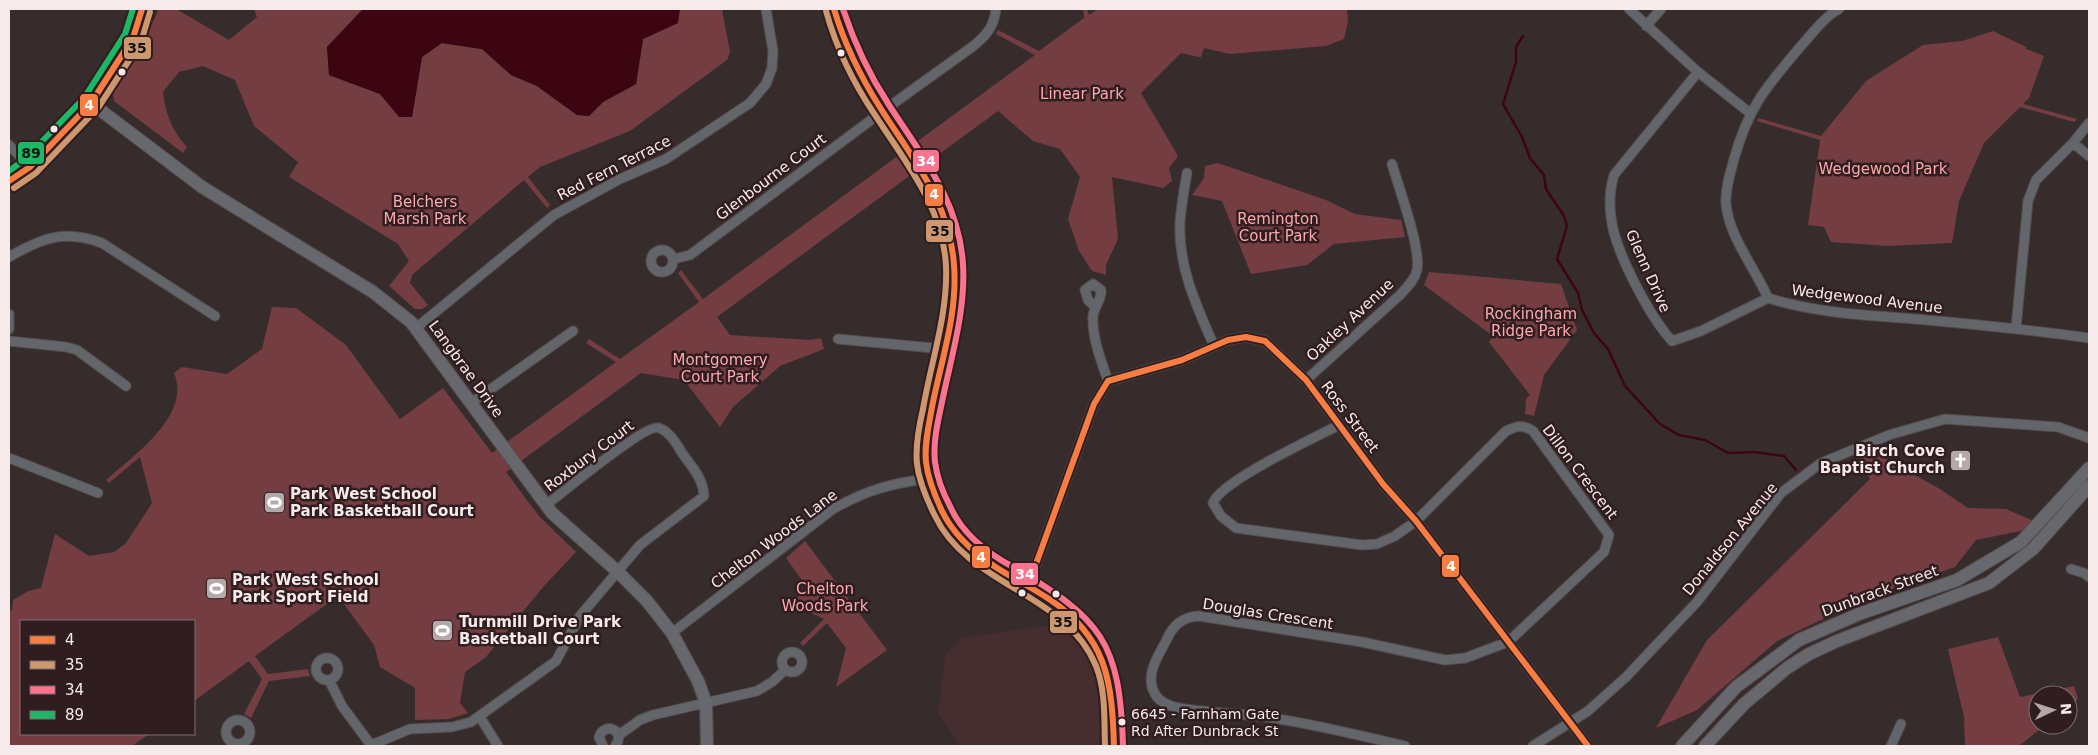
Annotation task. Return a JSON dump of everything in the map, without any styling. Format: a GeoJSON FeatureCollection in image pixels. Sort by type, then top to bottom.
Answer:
{"type":"FeatureCollection","features":[{"type":"Feature","properties":{"kind":"street"},"geometry":{"type":"LineString","coordinates":[[9,181],[30,167],[91,103],[133,38],[142,9]]}},
{"type":"Feature","properties":{"kind":"street","name":"Red Fern Terrace"},"geometry":{"type":"LineString","coordinates":[[416,328],[554,214],[612,183],[666,160],[750,103],[766,84],[772,68],[773,51],[766,9]]}},
{"type":"Feature","properties":{"kind":"street"},"geometry":{"type":"LineString","coordinates":[[834,9],[861,76],[934,186],[949,227],[955,270],[950,321],[927,435],[926,464],[944,515],[964,543],[994,567],[1062,606],[1093,640],[1104,662],[1109,678],[1114,746]]}},
{"type":"Feature","properties":{"kind":"street","name":"Glenbourne Court"},"geometry":{"type":"LineString","coordinates":[[674,259],[690,254],[985,37],[991,28],[996,9]]}},
{"type":"Feature","properties":{"kind":"street"},"geometry":{"type":"LineString","coordinates":[[1629,9],[1698,72],[1750,113]]}},
{"type":"Feature","properties":{"kind":"street"},"geometry":{"type":"LineString","coordinates":[[1646,26],[1661,9]]}},
{"type":"Feature","properties":{"kind":"street","name":"Wedgewood Avenue"},"geometry":{"type":"LineString","coordinates":[[1839,9],[1814,31],[1763,90],[1740,136],[1728,181],[1726,205],[1733,228],[1768,298],[1797,307],[1840,313],[2016,328],[2089,338]]}},
{"type":"Feature","properties":{"kind":"street","name":"Glenn Drive"},"geometry":{"type":"LineString","coordinates":[[1698,72],[1614,175],[1610,188],[1611,218],[1624,258],[1658,326],[1672,342],[1701,331],[1768,298]]}},
{"type":"Feature","properties":{"kind":"street","name":"Langbrae Drive"},"geometry":{"type":"LineString","coordinates":[[91,103],[202,187],[373,292],[416,328],[552,513],[618,572],[647,601],[672,633],[698,681],[706,703],[707,746]]}},
{"type":"Feature","properties":{"kind":"street"},"geometry":{"type":"LineString","coordinates":[[2016,328],[2028,201],[2036,180],[2073,143],[2089,123]]}},
{"type":"Feature","properties":{"kind":"street"},"geometry":{"type":"LineString","coordinates":[[2073,143],[2089,156]]}},
{"type":"Feature","properties":{"kind":"street"},"geometry":{"type":"LineString","coordinates":[[9,145],[30,167]]}},
{"type":"Feature","properties":{"kind":"street","name":"Oakley Avenue"},"geometry":{"type":"LineString","coordinates":[[1306,380],[1400,295],[1413,280],[1417,271],[1417,254],[1392,164]]}},
{"type":"Feature","properties":{"kind":"street"},"geometry":{"type":"LineString","coordinates":[[1187,173],[1180,223],[1181,247],[1186,277],[1214,346]]}},
{"type":"Feature","properties":{"kind":"street"},"geometry":{"type":"LineString","coordinates":[[9,257],[35,242],[53,237],[71,235],[88,238],[102,243],[215,316]]}},
{"type":"Feature","properties":{"kind":"street"},"geometry":{"type":"LineString","coordinates":[[1028,586],[1094,404],[1108,381],[1098,354],[1093,325],[1095,307]]}},
{"type":"Feature","properties":{"kind":"street"},"geometry":{"type":"LineString","coordinates":[[9,314],[9,329]]}},
{"type":"Feature","properties":{"kind":"street"},"geometry":{"type":"LineString","coordinates":[[472,403],[573,330]]}},
{"type":"Feature","properties":{"kind":"street","name":"Ross Street"},"geometry":{"type":"LineString","coordinates":[[1108,381],[1182,360],[1228,340],[1246,337],[1265,341],[1306,380],[1383,484],[1416,521],[1588,746]]}},
{"type":"Feature","properties":{"kind":"street"},"geometry":{"type":"LineString","coordinates":[[838,339],[944,350]]}},
{"type":"Feature","properties":{"kind":"street"},"geometry":{"type":"LineString","coordinates":[[9,341],[66,347],[77,350],[126,386]]}},
{"type":"Feature","properties":{"kind":"street","name":"Donaldson Avenue"},"geometry":{"type":"LineString","coordinates":[[1570,723],[1588,711],[1665,638],[1697,602],[1781,493],[1821,463],[1889,435],[1945,419],[2058,427],[2089,438]]}},
{"type":"Feature","properties":{"kind":"street"},"geometry":{"type":"LineString","coordinates":[[1339,425],[1239,478],[1216,495],[1213,503],[1221,516],[1236,528],[1362,546],[1377,544],[1395,536],[1416,521]]}},
{"type":"Feature","properties":{"kind":"street","name":"Dillon Crescent"},"geometry":{"type":"LineString","coordinates":[[1416,521],[1506,431],[1517,426],[1525,426],[1533,431],[1606,528],[1609,535],[1604,552],[1508,642]]}},
{"type":"Feature","properties":{"kind":"street","name":"Roxbury Court"},"geometry":{"type":"LineString","coordinates":[[546,505],[644,430],[659,428],[668,434],[703,483],[704,496],[640,545],[618,572]]}},
{"type":"Feature","properties":{"kind":"street"},"geometry":{"type":"LineString","coordinates":[[9,458],[98,493]]}},
{"type":"Feature","properties":{"kind":"street","name":"Dunbrack Street"},"geometry":{"type":"LineString","coordinates":[[1682,746],[1736,687],[1798,640],[1859,614],[1957,580],[2021,542],[2089,468]]}},
{"type":"Feature","properties":{"kind":"street","name":"Chelton Woods Lane"},"geometry":{"type":"LineString","coordinates":[[672,633],[833,509],[862,493],[896,483],[930,478]]}},
{"type":"Feature","properties":{"kind":"street"},"geometry":{"type":"LineString","coordinates":[[1705,746],[1744,704],[1787,668],[1810,654],[1837,641],[1989,583],[2033,549],[2084,495],[2089,486]]}},
{"type":"Feature","properties":{"kind":"street"},"geometry":{"type":"LineString","coordinates":[[2071,569],[2084,573],[2089,577]]}},
{"type":"Feature","properties":{"kind":"street"},"geometry":{"type":"LineString","coordinates":[[329,680],[342,706],[370,746],[410,730],[462,725],[480,717],[556,661],[580,616],[618,572]]}},
{"type":"Feature","properties":{"kind":"street","name":"Douglas Crescent"},"geometry":{"type":"LineString","coordinates":[[1405,746],[1341,731],[1266,717],[1170,706],[1156,695],[1151,682],[1151,670],[1169,633],[1186,616],[1239,620],[1276,630],[1362,642],[1445,660],[1465,658],[1508,642]]}},
{"type":"Feature","properties":{"kind":"street"},"geometry":{"type":"LineString","coordinates":[[619,735],[640,720],[654,715],[757,691],[772,682],[785,670]]}},
{"type":"Feature","properties":{"kind":"street"},"geometry":{"type":"LineString","coordinates":[[480,717],[498,746]]}},
{"type":"Feature","properties":{"kind":"street"},"geometry":{"type":"LineString","coordinates":[[1534,746],[1570,723]]}},
{"type":"Feature","properties":{"kind":"street"},"geometry":{"type":"LineString","coordinates":[[1891,746],[1901,724]]}},
{"type":"Feature","properties":{"kind":"street"},"geometry":{"type":"LineString","coordinates":[[603,746],[599,740],[602,731],[612,728],[619,735],[619,742],[615,746]]}},
{"type":"Feature","properties":{"kind":"shaded area"},"geometry":{"type":"Polygon","coordinates":[[[363,9],[680,9],[678,23],[643,39],[636,84],[603,102],[589,116],[577,115],[537,86],[511,75],[482,49],[442,43],[422,57],[412,117],[399,117],[380,94],[329,75],[327,47],[363,9]]]}},
{"type":"Feature","properties":{"kind":"shaded area"},"geometry":{"type":"Polygon","coordinates":[[[1054,625],[1066,628],[1083,647],[1096,674],[1102,714],[1102,746],[961,746],[938,714],[945,655],[962,638],[1054,625]]]}},
{"type":"Feature","properties":{"kind":"green space","name":"Belchers Marsh Park"},"geometry":{"type":"Polygon","coordinates":[[[159,9],[176,9],[229,40],[257,17],[254,9],[363,9],[327,47],[329,75],[380,94],[400,117],[412,116],[422,57],[441,43],[482,49],[511,75],[537,86],[577,115],[589,116],[603,102],[636,84],[643,39],[677,23],[680,9],[722,9],[730,52],[727,60],[630,131],[540,167],[528,177],[550,205],[547,208],[524,180],[412,275],[410,283],[428,305],[422,309],[415,309],[389,286],[409,261],[398,244],[289,177],[298,162],[254,126],[235,80],[203,66],[179,72],[163,92],[170,121],[187,147],[183,153],[114,101],[113,94],[140,49],[159,9]]]}},
{"type":"Feature","properties":{"kind":"green space"},"geometry":{"type":"Polygon","coordinates":[[[1083,9],[1087,9],[1089,15],[1098,9],[1347,9],[1348,21],[1344,39],[1326,46],[1230,54],[1204,48],[1201,57],[1181,53],[1141,93],[1178,156],[1169,168],[1172,181],[1163,188],[1112,177],[1118,239],[1106,265],[1106,275],[1092,271],[1079,251],[1068,219],[1080,177],[1060,149],[1033,141],[998,111],[717,317],[730,335],[810,340],[821,338],[824,349],[780,366],[733,407],[720,427],[684,380],[641,373],[506,472],[539,516],[576,552],[544,586],[486,657],[465,672],[460,703],[468,713],[449,719],[415,720],[415,688],[380,667],[374,645],[338,596],[255,656],[268,674],[308,669],[310,676],[269,681],[251,718],[244,714],[262,679],[249,661],[195,700],[195,620],[20,620],[20,735],[148,735],[132,746],[9,746],[9,612],[12,610],[13,600],[28,591],[41,588],[55,534],[89,556],[114,552],[126,543],[152,503],[140,457],[109,483],[106,480],[145,446],[168,419],[175,404],[177,389],[174,373],[182,367],[227,374],[262,349],[272,307],[296,308],[346,345],[400,419],[443,388],[492,453],[616,362],[586,343],[589,339],[620,359],[699,302],[678,273],[681,270],[703,299],[1035,55],[996,34],[998,30],[1039,51],[1084,18],[1083,9]]]}},
{"type":"Feature","properties":{"kind":"green space","name":"Wedgewood Park"},"geometry":{"type":"Polygon","coordinates":[[[1993,31],[2026,47],[2026,49],[2044,56],[2029,98],[2023,104],[2077,119],[2074,122],[2020,107],[1984,143],[1959,201],[1952,243],[1887,246],[1831,242],[1824,227],[1808,225],[1820,140],[1757,121],[1758,118],[1821,136],[1866,81],[1923,45],[1962,41],[1993,31]]]}},
{"type":"Feature","properties":{"kind":"green space","name":"Remington Court Park"},"geometry":{"type":"Polygon","coordinates":[[[1218,163],[1326,200],[1355,214],[1401,220],[1405,237],[1334,244],[1307,265],[1251,274],[1222,201],[1192,195],[1204,178],[1205,166],[1218,163]]]}},
{"type":"Feature","properties":{"kind":"green space","name":"Rockingham Ridge Park"},"geometry":{"type":"Polygon","coordinates":[[[1429,272],[1561,284],[1577,330],[1544,375],[1534,416],[1525,414],[1526,399],[1530,395],[1489,342],[1493,336],[1424,285],[1429,272]]]}},
{"type":"Feature","properties":{"kind":"green space"},"geometry":{"type":"Polygon","coordinates":[[[1875,453],[1940,489],[1968,508],[2006,509],[2045,526],[1976,540],[1955,567],[1869,597],[1777,641],[1697,710],[1656,728],[1707,640],[1870,479],[1858,458],[1875,453]]]}},
{"type":"Feature","properties":{"kind":"green space","name":"Chelton Woods Park"},"geometry":{"type":"Polygon","coordinates":[[[805,541],[887,650],[836,687],[846,648],[827,623],[803,646],[800,643],[824,619],[790,603],[808,589],[786,558],[805,541]]]}},
{"type":"Feature","properties":{"kind":"green space"},"geometry":{"type":"Polygon","coordinates":[[[1998,637],[2020,697],[2028,695],[2028,735],[2033,735],[2019,746],[1965,746],[1964,717],[1948,649],[1998,637]]]}},
{"type":"Feature","properties":{"kind":"waterway"},"geometry":{"type":"LineString","coordinates":[[1523,36],[1516,47],[1516,62],[1503,104],[1522,137],[1530,158],[1544,175],[1546,189],[1564,216],[1567,226],[1557,259],[1578,293],[1582,310],[1594,333],[1608,349],[1625,386],[1660,424],[1679,435],[1705,440],[1728,453],[1754,452],[1784,456],[1796,470]]}},
{"type":"Feature","properties":{"kind":"transit line","name":"89"},"geometry":{"type":"LineString","coordinates":[[9,171],[24,160],[84,98],[125,34],[133,9]]}},
{"type":"Feature","properties":{"kind":"transit line","name":"4"},"geometry":{"type":"LineString","coordinates":[[9,181],[30,167],[91,103],[133,38],[142,9]]}},
{"type":"Feature","properties":{"kind":"transit line","name":"4"},"geometry":{"type":"LineString","coordinates":[[834,9],[848,48],[867,86],[928,182],[938,202],[951,243],[955,283],[954,301],[932,407],[926,448],[927,468],[934,493],[952,527],[971,549],[994,566],[1049,599],[1068,614],[1095,645],[1108,681],[1114,746]]}},
{"type":"Feature","properties":{"kind":"transit line","name":"34"},"geometry":{"type":"LineString","coordinates":[[843,9],[857,46],[875,82],[926,161],[947,199],[960,241],[963,264],[960,318],[935,441],[935,462],[943,490],[955,516],[976,542],[994,556],[1043,585],[1067,602],[1086,619],[1100,637],[1110,657],[1117,681],[1123,746]]}},
{"type":"Feature","properties":{"kind":"transit line","name":"35"},"geometry":{"type":"LineString","coordinates":[[826,11],[840,52],[853,78],[921,186],[938,224],[943,245],[946,284],[942,320],[917,443],[917,464],[929,504],[950,540],[970,559],[1063,621],[1082,641],[1096,666],[1101,685],[1104,706],[1105,746]]}},
{"type":"Feature","properties":{"kind":"transit line","name":"35"},"geometry":{"type":"LineString","coordinates":[[14,188],[36,173],[98,108],[141,42],[150,12]]}},
{"type":"Feature","properties":{"kind":"transit line","name":"4"},"geometry":{"type":"LineString","coordinates":[[1028,586],[1094,404],[1108,381],[1182,360],[1228,340],[1246,337],[1265,341],[1306,380],[1383,484],[1416,521],[1588,746]]}},
{"type":"Feature","properties":{"kind":"place","name":"Birch Cove Baptist Church"},"geometry":{"type":"Point","coordinates":[1961,460]}},
{"type":"Feature","properties":{"kind":"place","name":"Park West School Park Basketball Court"},"geometry":{"type":"Point","coordinates":[274,503]}},
{"type":"Feature","properties":{"kind":"place","name":"Park West School Park Sport Field"},"geometry":{"type":"Point","coordinates":[216,589]}},
{"type":"Feature","properties":{"kind":"place","name":"Turnmill Drive Park Basketball Court"},"geometry":{"type":"Point","coordinates":[443,631]}},
{"type":"Feature","properties":{"kind":"place","name":"6645 - Farnham Gate Rd After Dunbrack St"},"geometry":{"type":"Point","coordinates":[1122,722]}},
{"type":"Feature","properties":{"kind":"park label","name":"Linear Park"},"geometry":{"type":"Point","coordinates":[1082,94]}},
{"type":"Feature","properties":{"kind":"park label","name":"Montgomery Court Park"},"geometry":{"type":"Point","coordinates":[720,368]}}]}
